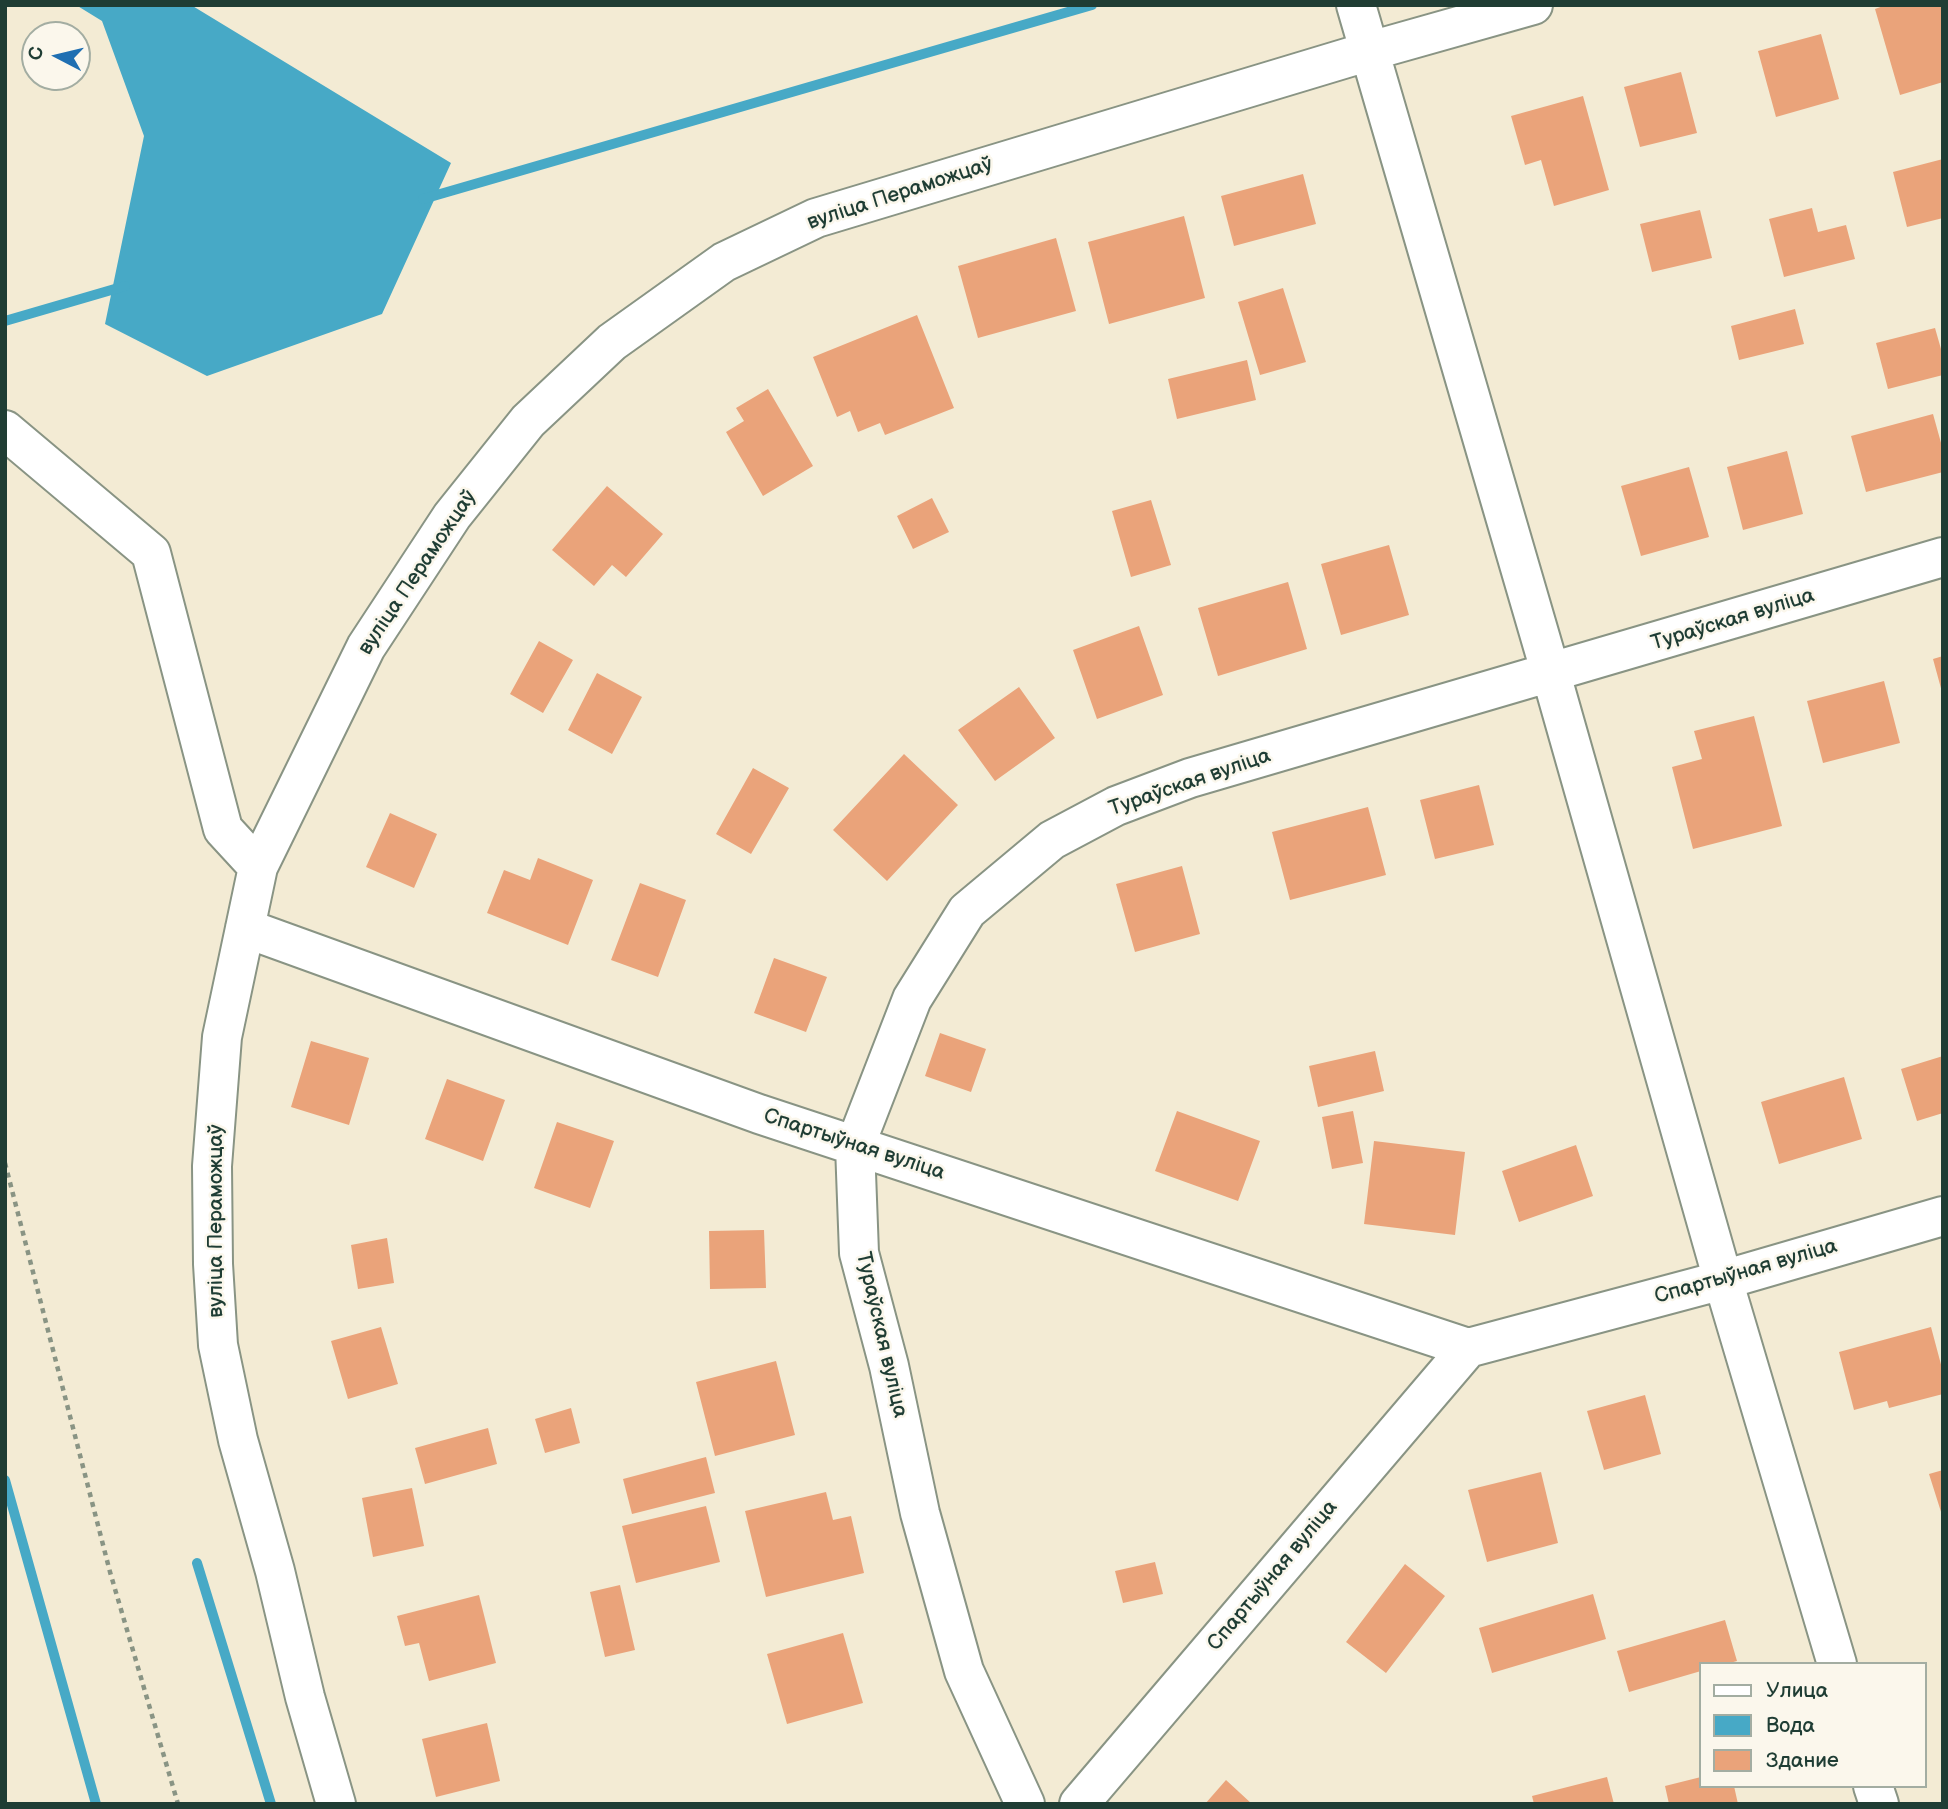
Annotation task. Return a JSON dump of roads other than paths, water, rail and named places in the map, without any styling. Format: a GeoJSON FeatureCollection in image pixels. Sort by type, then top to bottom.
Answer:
{"type":"FeatureCollection","features":[{"type":"Feature","properties":{"kind":"street"},"geometry":{"type":"LineString","coordinates":[[1356,5],[1551,674],[1723,1280],[1836,1662]]}},
{"type":"Feature","properties":{"kind":"street","name":"вуліца Пераможцаў"},"geometry":{"type":"LineString","coordinates":[[336,1804],[305,1697],[275,1571],[239,1440],[218,1345],[213,1264],[212,1166],[222,1037],[258,867],[366,647],[452,516],[528,421],[612,342],[724,262],[816,218],[1370,51],[1533,5]]}},
{"type":"Feature","properties":{"kind":"street"},"geometry":{"type":"LineString","coordinates":[[5,430],[151,553],[223,830],[258,867]]}},
{"type":"Feature","properties":{"kind":"street","name":"Тураўская вуліца"},"geometry":{"type":"LineString","coordinates":[[1025,1804],[964,1671],[920,1513],[889,1366],[859,1253],[855,1146],[912,999],[967,911],[1052,840],[1116,806],[1190,778],[1943,557]]}},
{"type":"Feature","properties":{"kind":"street","name":"Спартыўная вуліца"},"geometry":{"type":"LineString","coordinates":[[245,928],[855,1146],[1468,1348],[1723,1280],[1943,1216]]}},
{"type":"Feature","properties":{"kind":"street","name":"Спартыўная вуліца"},"geometry":{"type":"LineString","coordinates":[[1079,1804],[1468,1348]]}},
{"type":"Feature","properties":{"kind":"water"},"geometry":{"type":"Polygon","coordinates":[[[76,5],[191,5],[451,163],[382,314],[207,376],[105,324],[144,136],[102,21],[76,5]]]}},
{"type":"Feature","properties":{"kind":"waterway"},"geometry":{"type":"LineString","coordinates":[[423,199],[1092,5]]}},
{"type":"Feature","properties":{"kind":"waterway"},"geometry":{"type":"LineString","coordinates":[[5,321],[125,286]]}},
{"type":"Feature","properties":{"kind":"waterway"},"geometry":{"type":"LineString","coordinates":[[5,1480],[96,1804]]}},
{"type":"Feature","properties":{"kind":"waterway"},"geometry":{"type":"LineString","coordinates":[[197,1563],[271,1804]]}}]}
